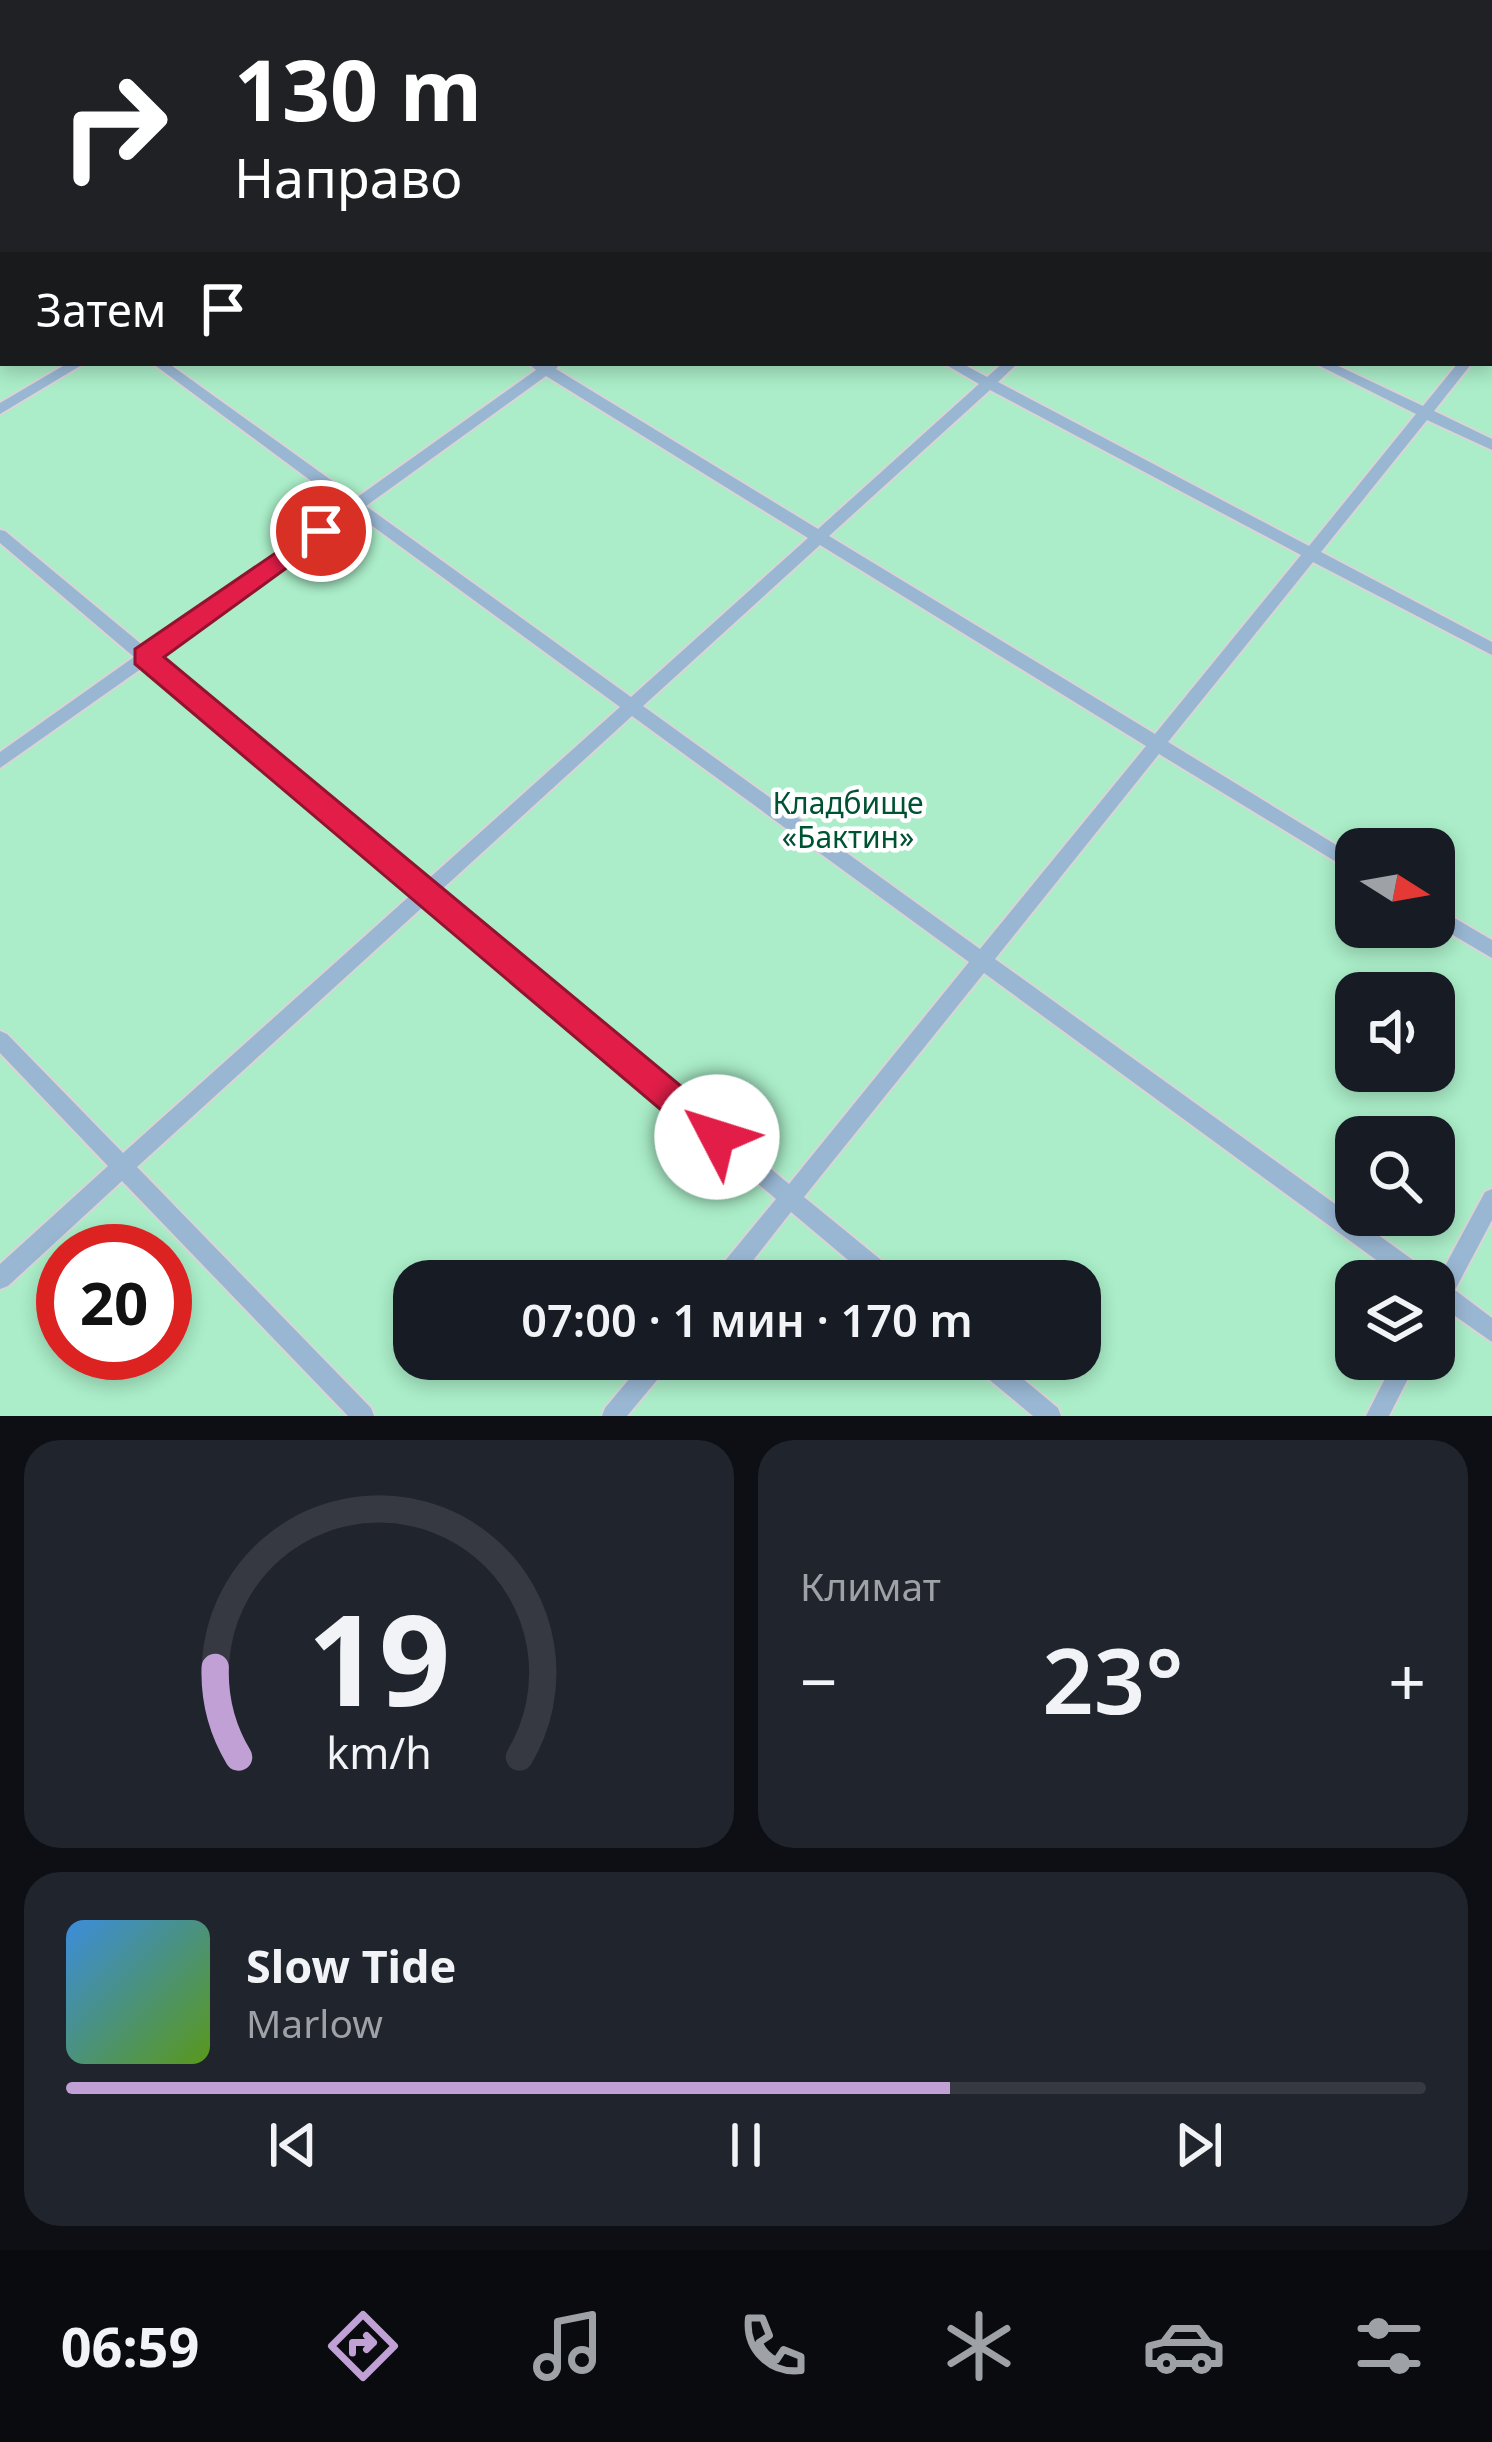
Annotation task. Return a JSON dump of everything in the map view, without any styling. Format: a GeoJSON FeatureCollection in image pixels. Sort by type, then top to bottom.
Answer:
{"type":"FeatureCollection","features":[{"type":"Feature","properties":{"kind":"lane"},"geometry":{"type":"LineString","coordinates":[[0,409],[73,366]]}},
{"type":"Feature","properties":{"kind":"lane"},"geometry":{"type":"LineString","coordinates":[[163,366],[1388,1260]]}},
{"type":"Feature","properties":{"kind":"lane"},"geometry":{"type":"LineString","coordinates":[[0,760],[544,366]]}},
{"type":"Feature","properties":{"kind":"lane"},"geometry":{"type":"LineString","coordinates":[[547,366],[1335,853]]}},
{"type":"Feature","properties":{"kind":"lane"},"geometry":{"type":"LineString","coordinates":[[955,366],[1492,649]]}},
{"type":"Feature","properties":{"kind":"lane"},"geometry":{"type":"LineString","coordinates":[[0,1278],[1008,366]]}},
{"type":"Feature","properties":{"kind":"lane"},"geometry":{"type":"LineString","coordinates":[[1327,366],[1492,445]]}},
{"type":"Feature","properties":{"kind":"lane"},"geometry":{"type":"LineString","coordinates":[[740,1260],[1463,366]]}},
{"type":"Feature","properties":{"kind":"lane"},"geometry":{"type":"LineString","coordinates":[[0,535],[864,1260]]}},
{"type":"Feature","properties":{"kind":"lane"},"geometry":{"type":"LineString","coordinates":[[1455,927],[1492,950]]}},
{"type":"Feature","properties":{"kind":"lane"},"geometry":{"type":"LineString","coordinates":[[0,1040],[364,1416]]}},
{"type":"Feature","properties":{"kind":"lane"},"geometry":{"type":"LineString","coordinates":[[1454,1260],[1492,1199]]}},
{"type":"Feature","properties":{"kind":"lane"},"geometry":{"type":"LineString","coordinates":[[1455,1307],[1492,1331]]}},
{"type":"Feature","properties":{"kind":"lane"},"geometry":{"type":"LineString","coordinates":[[614,1416],[643,1380]]}},
{"type":"Feature","properties":{"kind":"lane"},"geometry":{"type":"LineString","coordinates":[[1007,1380],[1050,1416]]}},
{"type":"Feature","properties":{"kind":"lane"},"geometry":{"type":"LineString","coordinates":[[1377,1416],[1396,1380]]}},
{"type":"Feature","properties":{"kind":"green space","name":"Кладбище «Бактин»"},"geometry":{"type":"Polygon","coordinates":[[[0,366],[1492,366],[1492,1416],[0,1416],[0,366]]]}},
{"type":"Feature","properties":{"kind":"route"},"geometry":{"type":"LineString","coordinates":[[321,531],[145,657],[717,1137]]}}]}
